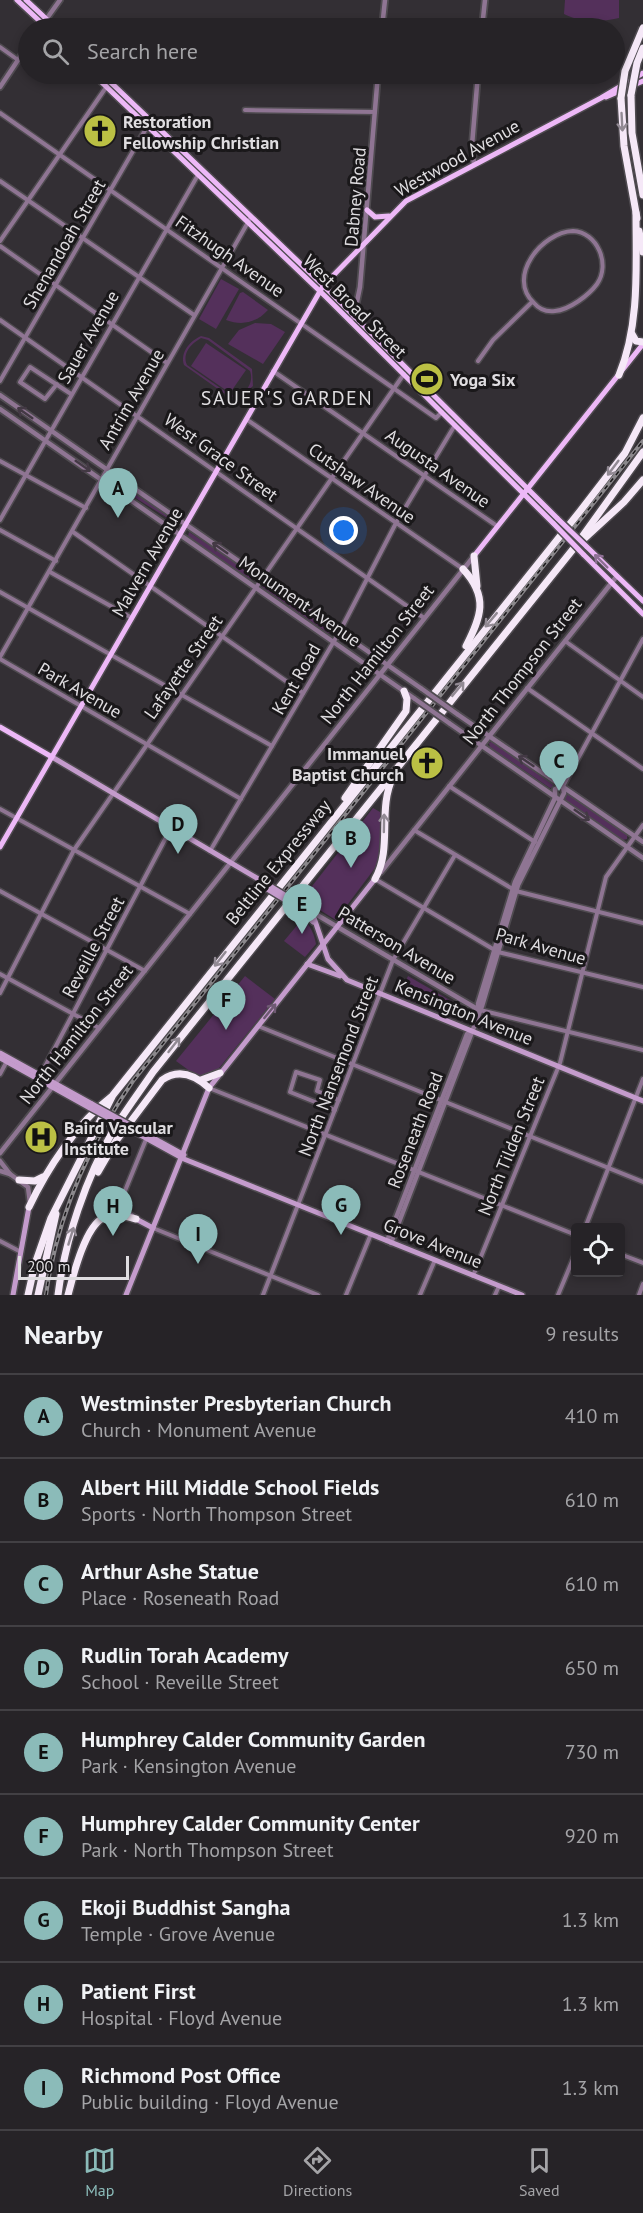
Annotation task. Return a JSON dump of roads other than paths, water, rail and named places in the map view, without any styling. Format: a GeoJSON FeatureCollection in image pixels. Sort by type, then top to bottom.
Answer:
{"type":"FeatureCollection","features":[{"type":"Feature","properties":{"kind":"highway"},"geometry":{"type":"LineString","coordinates":[[625,71],[643,28]]}},
{"type":"Feature","properties":{"kind":"highway"},"geometry":{"type":"LineString","coordinates":[[643,48],[637,63],[631,95],[632,132],[643,195]]}},
{"type":"Feature","properties":{"kind":"highway"},"geometry":{"type":"LineString","coordinates":[[623,84],[621,99],[624,146],[643,252]]}},
{"type":"Feature","properties":{"kind":"highway"},"geometry":{"type":"LineString","coordinates":[[639,172],[643,185]]}},
{"type":"Feature","properties":{"kind":"highway"},"geometry":{"type":"LineString","coordinates":[[619,375],[628,354],[631,332],[636,279],[636,213]]}},
{"type":"Feature","properties":{"kind":"highway"},"geometry":{"type":"LineString","coordinates":[[631,332],[634,339],[643,343]]}},
{"type":"Feature","properties":{"kind":"highway","name":"Beltline Expressway"},"geometry":{"type":"LineString","coordinates":[[28,1295],[45,1231],[79,1158],[113,1095],[625,453],[643,418]]}},
{"type":"Feature","properties":{"kind":"highway","name":"Beltline Expressway"},"geometry":{"type":"LineString","coordinates":[[58,1295],[68,1248],[89,1184],[114,1130],[153,1072],[573,548],[643,452]]}},
{"type":"Feature","properties":{"kind":"highway"},"geometry":{"type":"LineString","coordinates":[[573,548],[624,502],[643,480]]}},
{"type":"Feature","properties":{"kind":"highway"},"geometry":{"type":"LineString","coordinates":[[459,659],[478,622],[474,556]]}},
{"type":"Feature","properties":{"kind":"highway"},"geometry":{"type":"LineString","coordinates":[[464,569],[478,595]]}},
{"type":"Feature","properties":{"kind":"highway"},"geometry":{"type":"LineString","coordinates":[[335,815],[350,789],[406,711],[407,699],[404,691]]}},
{"type":"Feature","properties":{"kind":"highway"},"geometry":{"type":"LineString","coordinates":[[375,879],[383,861],[385,799],[397,769]]}},
{"type":"Feature","properties":{"kind":"highway"},"geometry":{"type":"LineString","coordinates":[[201,1080],[220,1073]]}},
{"type":"Feature","properties":{"kind":"highway"},"geometry":{"type":"LineString","coordinates":[[89,1184],[116,1141],[159,1083],[168,1076],[179,1074],[201,1080],[209,1088]]}},
{"type":"Feature","properties":{"kind":"highway"},"geometry":{"type":"LineString","coordinates":[[29,1208],[46,1173],[100,1106],[113,1095]]}},
{"type":"Feature","properties":{"kind":"highway"},"geometry":{"type":"LineString","coordinates":[[19,1180],[35,1181],[46,1173]]}},
{"type":"Feature","properties":{"kind":"highway"},"geometry":{"type":"LineString","coordinates":[[38,1295],[56,1211]]}},
{"type":"Feature","properties":{"kind":"highway"},"geometry":{"type":"LineString","coordinates":[[68,1295],[80,1257],[98,1222],[112,1215],[136,1219]]}},
{"type":"Feature","properties":{"kind":"main road"},"geometry":{"type":"LineString","coordinates":[[17,0],[36,18]]}},
{"type":"Feature","properties":{"kind":"main road"},"geometry":{"type":"LineString","coordinates":[[26,0],[39,18]]}},
{"type":"Feature","properties":{"kind":"main road","name":"Westwood Avenue"},"geometry":{"type":"LineString","coordinates":[[625,84],[642,74]]}},
{"type":"Feature","properties":{"kind":"main road","name":"Westwood Avenue"},"geometry":{"type":"LineString","coordinates":[[601,98],[615,95],[643,82]]}},
{"type":"Feature","properties":{"kind":"main road","name":"West Broad Street"},"geometry":{"type":"LineString","coordinates":[[108,84],[321,288],[556,521],[586,546],[643,601]]}},
{"type":"Feature","properties":{"kind":"main road","name":"Westwood Avenue"},"geometry":{"type":"LineString","coordinates":[[321,288],[406,201],[625,84]]}},
{"type":"Feature","properties":{"kind":"main road"},"geometry":{"type":"LineString","coordinates":[[367,210],[375,217],[389,216]]}},
{"type":"Feature","properties":{"kind":"main road","name":"Malvern Avenue"},"geometry":{"type":"LineString","coordinates":[[0,847],[321,288]]}},
{"type":"Feature","properties":{"kind":"main road","name":"North Hamilton Street"},"geometry":{"type":"LineString","coordinates":[[474,556],[643,343]]}},
{"type":"Feature","properties":{"kind":"main road","name":"West Broad Street"},"geometry":{"type":"LineString","coordinates":[[405,372],[442,412],[456,423]]}},
{"type":"Feature","properties":{"kind":"main road","name":"West Broad Street"},"geometry":{"type":"LineString","coordinates":[[556,521],[583,554],[643,614]]}},
{"type":"Feature","properties":{"kind":"main road","name":"Patterson Avenue"},"geometry":{"type":"LineString","coordinates":[[0,727],[312,912]]}},
{"type":"Feature","properties":{"kind":"main road","name":"North Thompson Street"},"geometry":{"type":"LineString","coordinates":[[126,1295],[209,1088],[375,879]]}},
{"type":"Feature","properties":{"kind":"main road"},"geometry":{"type":"LineString","coordinates":[[298,905],[315,924]]}},
{"type":"Feature","properties":{"kind":"main road"},"geometry":{"type":"LineString","coordinates":[[312,912],[322,945],[331,963],[342,976]]}},
{"type":"Feature","properties":{"kind":"main road","name":"Kensington Avenue"},"geometry":{"type":"LineString","coordinates":[[307,964],[342,976],[640,1100]]}},
{"type":"Feature","properties":{"kind":"main road","name":"Grove Avenue"},"geometry":{"type":"LineString","coordinates":[[0,1053],[40,1078],[200,1165],[522,1295]]}},
{"type":"Feature","properties":{"kind":"main road","name":"Grove Avenue"},"geometry":{"type":"LineString","coordinates":[[0,1058],[8,1060]]}},
{"type":"Feature","properties":{"kind":"main road"},"geometry":{"type":"LineString","coordinates":[[13,1295],[29,1208]]}},
{"type":"Feature","properties":{"kind":"main road"},"geometry":{"type":"LineString","coordinates":[[136,1219],[153,1228]]}},
{"type":"Feature","properties":{"kind":"street"},"geometry":{"type":"LineString","coordinates":[[48,18],[60,0]]}},
{"type":"Feature","properties":{"kind":"street"},"geometry":{"type":"LineString","coordinates":[[383,18],[385,0]]}},
{"type":"Feature","properties":{"kind":"street"},"geometry":{"type":"LineString","coordinates":[[483,18],[485,0]]}},
{"type":"Feature","properties":{"kind":"street"},"geometry":{"type":"LineString","coordinates":[[0,47],[18,60],[0,87]]}},
{"type":"Feature","properties":{"kind":"street"},"geometry":{"type":"LineString","coordinates":[[642,74],[643,82]]}},
{"type":"Feature","properties":{"kind":"street"},"geometry":{"type":"LineString","coordinates":[[0,242],[108,84]]}},
{"type":"Feature","properties":{"kind":"street","name":"Dabney Road"},"geometry":{"type":"LineString","coordinates":[[352,319],[360,287],[377,84]]}},
{"type":"Feature","properties":{"kind":"street"},"geometry":{"type":"LineString","coordinates":[[474,164],[472,145],[477,84]]}},
{"type":"Feature","properties":{"kind":"street"},"geometry":{"type":"LineString","coordinates":[[245,110],[375,112]]}},
{"type":"Feature","properties":{"kind":"street","name":"Fitzhugh Avenue"},"geometry":{"type":"LineString","coordinates":[[0,113],[110,191],[222,266],[436,418],[442,412]]}},
{"type":"Feature","properties":{"kind":"street","name":"Shenandoah Street"},"geometry":{"type":"LineString","coordinates":[[0,381],[149,123]]}},
{"type":"Feature","properties":{"kind":"street","name":"Sauer Avenue"},"geometry":{"type":"LineString","coordinates":[[0,520],[200,172]]}},
{"type":"Feature","properties":{"kind":"street"},"geometry":{"type":"LineString","coordinates":[[0,181],[194,315]]}},
{"type":"Feature","properties":{"kind":"street","name":"Antrim Avenue"},"geometry":{"type":"LineString","coordinates":[[0,658],[250,220]]}},
{"type":"Feature","properties":{"kind":"street"},"geometry":{"type":"LineString","coordinates":[[579,231],[593,240],[601,254],[601,276],[597,284],[576,301],[555,311],[546,311],[532,302],[524,288],[525,273],[547,240],[556,233],[579,231]]}},
{"type":"Feature","properties":{"kind":"street"},"geometry":{"type":"LineString","coordinates":[[0,246],[167,363]]}},
{"type":"Feature","properties":{"kind":"street"},"geometry":{"type":"LineString","coordinates":[[478,361],[493,340],[532,302]]}},
{"type":"Feature","properties":{"kind":"street","name":"West Grace Street"},"geometry":{"type":"LineString","coordinates":[[0,320],[424,618]]}},
{"type":"Feature","properties":{"kind":"street"},"geometry":{"type":"LineString","coordinates":[[57,384],[45,399],[20,382],[30,367],[57,384],[71,394]]}},
{"type":"Feature","properties":{"kind":"street","name":"Augusta Avenue"},"geometry":{"type":"LineString","coordinates":[[273,370],[497,528]]}},
{"type":"Feature","properties":{"kind":"street","name":"Lafayette Street"},"geometry":{"type":"LineString","coordinates":[[0,993],[74,850],[405,372]]}},
{"type":"Feature","properties":{"kind":"street","name":"Monument Avenue"},"geometry":{"type":"LineString","coordinates":[[0,395],[643,842]]}},
{"type":"Feature","properties":{"kind":"street","name":"Monument Avenue"},"geometry":{"type":"LineString","coordinates":[[0,409],[180,532],[643,858]]}},
{"type":"Feature","properties":{"kind":"street","name":"Cutshaw Avenue"},"geometry":{"type":"LineString","coordinates":[[246,419],[464,569]]}},
{"type":"Feature","properties":{"kind":"street","name":"Kent Road"},"geometry":{"type":"LineString","coordinates":[[210,851],[340,631],[396,523],[456,423]]}},
{"type":"Feature","properties":{"kind":"street"},"geometry":{"type":"LineString","coordinates":[[0,461],[86,508]]}},
{"type":"Feature","properties":{"kind":"street"},"geometry":{"type":"LineString","coordinates":[[0,530],[56,561]]}},
{"type":"Feature","properties":{"kind":"street"},"geometry":{"type":"LineString","coordinates":[[73,532],[303,693]]}},
{"type":"Feature","properties":{"kind":"street","name":"North Hamilton Street"},"geometry":{"type":"LineString","coordinates":[[0,1162],[1,1153],[54,1085],[474,556]]}},
{"type":"Feature","properties":{"kind":"street"},"geometry":{"type":"LineString","coordinates":[[50,572],[132,618]]}},
{"type":"Feature","properties":{"kind":"street","name":"North Thompson Street"},"geometry":{"type":"LineString","coordinates":[[375,879],[616,576]]}},
{"type":"Feature","properties":{"kind":"street"},"geometry":{"type":"LineString","coordinates":[[0,592],[272,746]]}},
{"type":"Feature","properties":{"kind":"street","name":"Roseneath Road"},"geometry":{"type":"LineString","coordinates":[[389,1242],[479,1010],[478,1003],[514,890],[557,798],[556,788],[563,786],[643,639]]}},
{"type":"Feature","properties":{"kind":"street"},"geometry":{"type":"LineString","coordinates":[[565,641],[643,697]]}},
{"type":"Feature","properties":{"kind":"street","name":"Park Avenue"},"geometry":{"type":"LineString","coordinates":[[0,658],[241,799]]}},
{"type":"Feature","properties":{"kind":"street"},"geometry":{"type":"LineString","coordinates":[[527,688],[643,769]]}},
{"type":"Feature","properties":{"kind":"street"},"geometry":{"type":"LineString","coordinates":[[449,786],[536,843]]}},
{"type":"Feature","properties":{"kind":"street"},"geometry":{"type":"LineString","coordinates":[[0,809],[190,914]]}},
{"type":"Feature","properties":{"kind":"street","name":"North Tilden Street"},"geometry":{"type":"LineString","coordinates":[[473,1276],[558,1066],[606,877],[643,825]]}},
{"type":"Feature","properties":{"kind":"street","name":"Reveille Street"},"geometry":{"type":"LineString","coordinates":[[40,1078],[171,828]]}},
{"type":"Feature","properties":{"kind":"street"},"geometry":{"type":"LineString","coordinates":[[414,830],[514,890],[643,923]]}},
{"type":"Feature","properties":{"kind":"street","name":"North Nansemond Street"},"geometry":{"type":"LineString","coordinates":[[263,1295],[393,960],[455,855]]}},
{"type":"Feature","properties":{"kind":"street","name":"Park Avenue"},"geometry":{"type":"LineString","coordinates":[[375,879],[496,951],[643,987]]}},
{"type":"Feature","properties":{"kind":"street"},"geometry":{"type":"LineString","coordinates":[[0,891],[145,971]]}},
{"type":"Feature","properties":{"kind":"street","name":"Patterson Avenue"},"geometry":{"type":"LineString","coordinates":[[312,912],[479,1010],[643,1050]]}},
{"type":"Feature","properties":{"kind":"street"},"geometry":{"type":"LineString","coordinates":[[0,974],[100,1028]]}},
{"type":"Feature","properties":{"kind":"street"},"geometry":{"type":"LineString","coordinates":[[258,1026],[643,1182]]}},
{"type":"Feature","properties":{"kind":"street"},"geometry":{"type":"LineString","coordinates":[[0,1074],[8,1060]]}},
{"type":"Feature","properties":{"kind":"street"},"geometry":{"type":"LineString","coordinates":[[313,1101],[320,1080],[296,1071],[289,1092],[335,1110]]}},
{"type":"Feature","properties":{"kind":"street"},"geometry":{"type":"LineString","coordinates":[[587,1223],[640,1100],[643,1079]]}},
{"type":"Feature","properties":{"kind":"street"},"geometry":{"type":"LineString","coordinates":[[209,1088],[571,1233]]}},
{"type":"Feature","properties":{"kind":"street"},"geometry":{"type":"LineString","coordinates":[[317,1091],[339,1100]]}},
{"type":"Feature","properties":{"kind":"street"},"geometry":{"type":"LineString","coordinates":[[136,1219],[122,1209],[120,1203],[147,1137]]}},
{"type":"Feature","properties":{"kind":"street"},"geometry":{"type":"LineString","coordinates":[[0,1162],[9,1174]]}},
{"type":"Feature","properties":{"kind":"street"},"geometry":{"type":"LineString","coordinates":[[0,1171],[19,1180],[29,1189],[29,1208]]}},
{"type":"Feature","properties":{"kind":"street"},"geometry":{"type":"LineString","coordinates":[[153,1228],[318,1295]]}},
{"type":"Feature","properties":{"kind":"street"},"geometry":{"type":"LineString","coordinates":[[346,1295],[371,1234]]}},
{"type":"Feature","properties":{"kind":"street"},"geometry":{"type":"LineString","coordinates":[[0,1240],[22,1252]]}},
{"type":"Feature","properties":{"kind":"street"},"geometry":{"type":"LineString","coordinates":[[625,1256],[643,1263]]}},
{"type":"Feature","properties":{"kind":"street"},"geometry":{"type":"LineString","coordinates":[[420,1295],[435,1260]]}},
{"type":"Feature","properties":{"kind":"street"},"geometry":{"type":"LineString","coordinates":[[558,1295],[571,1264]]}},
{"type":"Feature","properties":{"kind":"street"},"geometry":{"type":"LineString","coordinates":[[639,1295],[643,1284]]}},
{"type":"Feature","properties":{"kind":"street"},"geometry":{"type":"LineString","coordinates":[[495,1295],[499,1286]]}},
{"type":"Feature","properties":{"kind":"railway"},"geometry":{"type":"LineString","coordinates":[[46,1295],[66,1210],[102,1131],[133,1081],[643,441]]}},
{"type":"Feature","properties":{"kind":"place","name":"Restoration Fellowship Christian"},"geometry":{"type":"Point","coordinates":[100,131]}},
{"type":"Feature","properties":{"kind":"place","name":"Yoga Six"},"geometry":{"type":"Point","coordinates":[427,379]}},
{"type":"Feature","properties":{"kind":"place","name":"Westminster Presbyterian Church"},"geometry":{"type":"Point","coordinates":[118,518]}},
{"type":"Feature","properties":{"kind":"place","name":"Immanuel Baptist Church"},"geometry":{"type":"Point","coordinates":[427,763]}},
{"type":"Feature","properties":{"kind":"place","name":"Arthur Ashe Statue"},"geometry":{"type":"Point","coordinates":[559,791]}},
{"type":"Feature","properties":{"kind":"place","name":"Rudlin Torah Academy"},"geometry":{"type":"Point","coordinates":[178,854]}},
{"type":"Feature","properties":{"kind":"place","name":"Albert Hill Middle School Fields"},"geometry":{"type":"Point","coordinates":[351,868]}},
{"type":"Feature","properties":{"kind":"place","name":"Humphrey Calder Community Garden"},"geometry":{"type":"Point","coordinates":[302,934]}},
{"type":"Feature","properties":{"kind":"place","name":"Humphrey Calder Community Center"},"geometry":{"type":"Point","coordinates":[226,1030]}},
{"type":"Feature","properties":{"kind":"place","name":"Baird Vascular Institute"},"geometry":{"type":"Point","coordinates":[41,1137]}},
{"type":"Feature","properties":{"kind":"place","name":"Ekoji Buddhist Sangha"},"geometry":{"type":"Point","coordinates":[341,1235]}},
{"type":"Feature","properties":{"kind":"place","name":"Patient First"},"geometry":{"type":"Point","coordinates":[113,1236]}},
{"type":"Feature","properties":{"kind":"place","name":"Richmond Post Office"},"geometry":{"type":"Point","coordinates":[198,1264]}},
{"type":"Feature","properties":{"kind":"district","name":"SAUER'S GARDEN"},"geometry":{"type":"Point","coordinates":[287,398]}}]}
